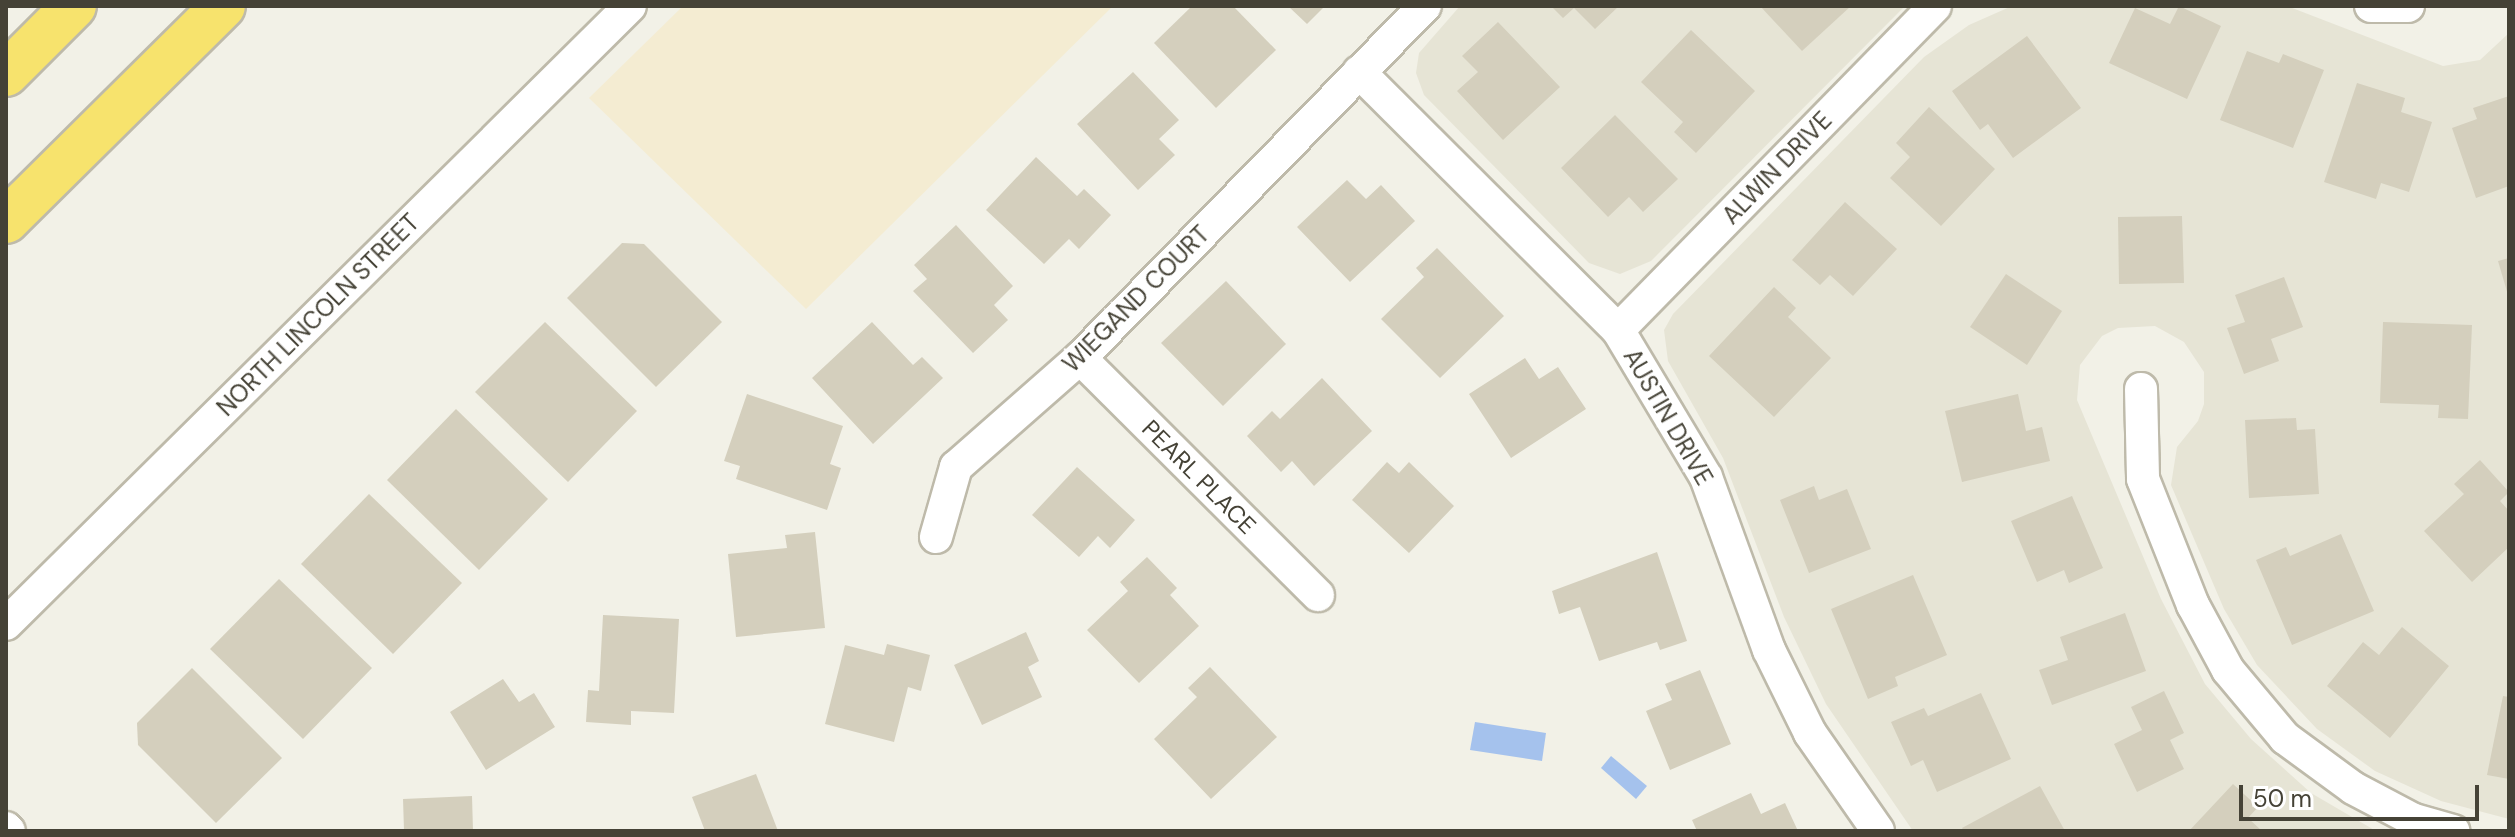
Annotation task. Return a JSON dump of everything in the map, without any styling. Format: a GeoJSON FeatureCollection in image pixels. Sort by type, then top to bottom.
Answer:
{"type":"FeatureCollection","features":[{"type":"Feature","properties":{"kind":"highway"},"geometry":{"type":"LineString","coordinates":[[6,74],[74,6]]}},
{"type":"Feature","properties":{"kind":"highway"},"geometry":{"type":"LineString","coordinates":[[6,221],[223,6]]}},
{"type":"Feature","properties":{"kind":"street","name":"NORTH LINCOLN STREET"},"geometry":{"type":"LineString","coordinates":[[6,624],[630,6]]}},
{"type":"Feature","properties":{"kind":"street","name":"WIEGAND COURT"},"geometry":{"type":"LineString","coordinates":[[936,537],[956,467],[1080,358],[1425,6]]}},
{"type":"Feature","properties":{"kind":"street","name":"ALWIN DRIVE"},"geometry":{"type":"LineString","coordinates":[[1618,330],[1935,6]]}},
{"type":"Feature","properties":{"kind":"street"},"geometry":{"type":"LineString","coordinates":[[2371,6],[2408,6]]}},
{"type":"Feature","properties":{"kind":"street","name":"AUSTIN DRIVE"},"geometry":{"type":"LineString","coordinates":[[1359,72],[1618,330],[1706,477],[1769,650],[1810,733],[1878,831]]}},
{"type":"Feature","properties":{"kind":"street","name":"PEARL PLACE"},"geometry":{"type":"LineString","coordinates":[[1080,358],[1318,595]]}},
{"type":"Feature","properties":{"kind":"street"},"geometry":{"type":"LineString","coordinates":[[2141,389],[2143,479],[2193,605],[2228,670],[2285,738],[2353,788],[2414,820],[2453,831]]}},
{"type":"Feature","properties":{"kind":"shaded area"},"geometry":{"type":"Polygon","coordinates":[[[683,6],[1113,6],[806,309],[589,98],[683,6]]]}},
{"type":"Feature","properties":{"kind":"shaded area"},"geometry":{"type":"Polygon","coordinates":[[[1460,6],[1905,6],[1651,261],[1620,274],[1589,263],[1424,95],[1416,73],[1419,53],[1460,6]]]}},
{"type":"Feature","properties":{"kind":"shaded area"},"geometry":{"type":"Polygon","coordinates":[[[2012,6],[2287,6],[2443,66],[2480,60],[2509,33],[2509,819],[2441,801],[2375,771],[2317,729],[2257,665],[2224,609],[2171,485],[2177,447],[2198,421],[2204,404],[2204,372],[2184,342],[2155,326],[2118,328],[2102,336],[2080,365],[2077,400],[2161,599],[2205,684],[2251,739],[2311,793],[2376,831],[1913,831],[1826,704],[1784,617],[1723,458],[1668,361],[1664,330],[1673,314],[1924,57],[1969,25],[2012,6]]]}},
{"type":"Feature","properties":{"kind":"water"},"geometry":{"type":"Polygon","coordinates":[[[1475,722],[1546,733],[1542,761],[1470,750],[1475,722]]]}},
{"type":"Feature","properties":{"kind":"water"},"geometry":{"type":"Polygon","coordinates":[[[1611,756],[1647,786],[1636,799],[1601,768],[1611,756]]]}},
{"type":"Feature","properties":{"kind":"building"},"geometry":{"type":"Polygon","coordinates":[[[1192,6],[1233,6],[1276,50],[1216,108],[1154,43],[1192,6]]]}},
{"type":"Feature","properties":{"kind":"building"},"geometry":{"type":"Polygon","coordinates":[[[1288,6],[1325,6],[1307,24],[1288,6]]]}},
{"type":"Feature","properties":{"kind":"building"},"geometry":{"type":"Polygon","coordinates":[[[1551,6],[1619,6],[1595,29],[1574,8],[1563,18],[1551,6]]]}},
{"type":"Feature","properties":{"kind":"building"},"geometry":{"type":"Polygon","coordinates":[[[1760,6],[1851,6],[1802,51],[1760,6]]]}},
{"type":"Feature","properties":{"kind":"building"},"geometry":{"type":"Polygon","coordinates":[[[2179,6],[2221,26],[2187,99],[2109,63],[2135,8],[2170,24],[2179,6]]]}},
{"type":"Feature","properties":{"kind":"building"},"geometry":{"type":"Polygon","coordinates":[[[1498,22],[1560,87],[1503,140],[1457,91],[1478,72],[1462,56],[1498,22]]]}},
{"type":"Feature","properties":{"kind":"building"},"geometry":{"type":"Polygon","coordinates":[[[1691,30],[1755,91],[1696,153],[1674,132],[1683,122],[1641,82],[1691,30]]]}},
{"type":"Feature","properties":{"kind":"building"},"geometry":{"type":"Polygon","coordinates":[[[2027,36],[2081,108],[2013,158],[1988,124],[1980,130],[1952,91],[2027,36]]]}},
{"type":"Feature","properties":{"kind":"building"},"geometry":{"type":"Polygon","coordinates":[[[2247,51],[2279,63],[2283,54],[2324,70],[2293,148],[2220,120],[2247,51]]]}},
{"type":"Feature","properties":{"kind":"building"},"geometry":{"type":"Polygon","coordinates":[[[1133,72],[1179,120],[1159,139],[1175,155],[1138,190],[1077,124],[1133,72]]]}},
{"type":"Feature","properties":{"kind":"building"},"geometry":{"type":"Polygon","coordinates":[[[2357,83],[2405,98],[2401,112],[2432,122],[2409,192],[2381,183],[2376,199],[2324,182],[2357,83]]]}},
{"type":"Feature","properties":{"kind":"building"},"geometry":{"type":"Polygon","coordinates":[[[2509,96],[2509,186],[2476,198],[2452,128],[2477,119],[2473,108],[2509,96]]]}},
{"type":"Feature","properties":{"kind":"building"},"geometry":{"type":"Polygon","coordinates":[[[1929,107],[1995,169],[1941,226],[1890,178],[1910,157],[1896,143],[1929,107]]]}},
{"type":"Feature","properties":{"kind":"building"},"geometry":{"type":"Polygon","coordinates":[[[1615,115],[1678,179],[1643,212],[1629,197],[1608,217],[1561,168],[1615,115]]]}},
{"type":"Feature","properties":{"kind":"building"},"geometry":{"type":"Polygon","coordinates":[[[1036,157],[1077,196],[1084,189],[1111,215],[1079,249],[1069,239],[1044,264],[986,210],[1036,157]]]}},
{"type":"Feature","properties":{"kind":"building"},"geometry":{"type":"Polygon","coordinates":[[[1347,180],[1366,199],[1381,185],[1415,221],[1350,282],[1297,227],[1347,180]]]}},
{"type":"Feature","properties":{"kind":"building"},"geometry":{"type":"Polygon","coordinates":[[[1845,202],[1897,249],[1853,296],[1830,275],[1820,285],[1792,260],[1845,202]]]}},
{"type":"Feature","properties":{"kind":"building"},"geometry":{"type":"Polygon","coordinates":[[[2182,216],[2184,283],[2119,284],[2118,217],[2182,216]]]}},
{"type":"Feature","properties":{"kind":"building"},"geometry":{"type":"Polygon","coordinates":[[[956,225],[1013,286],[994,305],[1008,320],[973,353],[913,291],[927,279],[914,265],[956,225]]]}},
{"type":"Feature","properties":{"kind":"building"},"geometry":{"type":"Polygon","coordinates":[[[622,243],[644,244],[722,322],[656,387],[567,298],[622,243]]]}},
{"type":"Feature","properties":{"kind":"building"},"geometry":{"type":"Polygon","coordinates":[[[1437,248],[1504,316],[1440,378],[1381,319],[1424,277],[1416,268],[1437,248]]]}},
{"type":"Feature","properties":{"kind":"building"},"geometry":{"type":"Polygon","coordinates":[[[2509,258],[2509,295],[2508,295],[2498,261],[2509,258]]]}},
{"type":"Feature","properties":{"kind":"building"},"geometry":{"type":"Polygon","coordinates":[[[2006,274],[2062,311],[2027,365],[1970,327],[2006,274]]]}},
{"type":"Feature","properties":{"kind":"building"},"geometry":{"type":"Polygon","coordinates":[[[2284,277],[2303,327],[2271,339],[2279,361],[2244,374],[2227,328],[2245,322],[2235,295],[2284,277]]]}},
{"type":"Feature","properties":{"kind":"building"},"geometry":{"type":"Polygon","coordinates":[[[1226,281],[1286,344],[1223,406],[1161,343],[1226,281]]]}},
{"type":"Feature","properties":{"kind":"building"},"geometry":{"type":"Polygon","coordinates":[[[1774,287],[1796,308],[1788,317],[1831,358],[1774,417],[1709,356],[1774,287]]]}},
{"type":"Feature","properties":{"kind":"building"},"geometry":{"type":"Polygon","coordinates":[[[545,322],[637,411],[568,482],[475,392],[545,322]]]}},
{"type":"Feature","properties":{"kind":"building"},"geometry":{"type":"Polygon","coordinates":[[[872,322],[913,365],[922,357],[943,378],[873,444],[812,378],[872,322]]]}},
{"type":"Feature","properties":{"kind":"building"},"geometry":{"type":"Polygon","coordinates":[[[2383,322],[2472,325],[2468,419],[2438,418],[2439,405],[2380,403],[2383,322]]]}},
{"type":"Feature","properties":{"kind":"building"},"geometry":{"type":"Polygon","coordinates":[[[1525,358],[1539,379],[1558,367],[1586,409],[1511,458],[1469,394],[1525,358]]]}},
{"type":"Feature","properties":{"kind":"building"},"geometry":{"type":"Polygon","coordinates":[[[1322,378],[1372,431],[1314,486],[1292,461],[1281,472],[1247,436],[1272,411],[1280,419],[1322,378]]]}},
{"type":"Feature","properties":{"kind":"building"},"geometry":{"type":"Polygon","coordinates":[[[747,394],[843,426],[830,464],[841,468],[827,510],[736,479],[740,466],[724,461],[747,394]]]}},
{"type":"Feature","properties":{"kind":"building"},"geometry":{"type":"Polygon","coordinates":[[[2018,394],[2026,431],[2042,427],[2050,461],[1962,482],[1945,411],[2018,394]]]}},
{"type":"Feature","properties":{"kind":"building"},"geometry":{"type":"Polygon","coordinates":[[[456,409],[548,499],[479,570],[387,480],[456,409]]]}},
{"type":"Feature","properties":{"kind":"building"},"geometry":{"type":"Polygon","coordinates":[[[2296,418],[2297,430],[2315,429],[2319,494],[2249,498],[2245,420],[2296,418]]]}},
{"type":"Feature","properties":{"kind":"building"},"geometry":{"type":"Polygon","coordinates":[[[2480,460],[2509,492],[2500,501],[2509,511],[2509,547],[2472,582],[2424,531],[2464,494],[2454,484],[2480,460]]]}},
{"type":"Feature","properties":{"kind":"building"},"geometry":{"type":"Polygon","coordinates":[[[1387,462],[1399,473],[1409,462],[1454,506],[1409,553],[1352,500],[1387,462]]]}},
{"type":"Feature","properties":{"kind":"building"},"geometry":{"type":"Polygon","coordinates":[[[1077,467],[1135,520],[1110,548],[1098,536],[1079,557],[1032,515],[1077,467]]]}},
{"type":"Feature","properties":{"kind":"building"},"geometry":{"type":"Polygon","coordinates":[[[1814,486],[1819,500],[1847,489],[1871,549],[1809,573],[1780,500],[1814,486]]]}},
{"type":"Feature","properties":{"kind":"building"},"geometry":{"type":"Polygon","coordinates":[[[369,494],[462,583],[393,654],[301,564],[369,494]]]}},
{"type":"Feature","properties":{"kind":"building"},"geometry":{"type":"Polygon","coordinates":[[[2072,496],[2103,568],[2069,583],[2064,570],[2037,582],[2011,521],[2072,496]]]}},
{"type":"Feature","properties":{"kind":"building"},"geometry":{"type":"Polygon","coordinates":[[[815,532],[825,628],[736,637],[728,554],[787,548],[785,535],[815,532]]]}},
{"type":"Feature","properties":{"kind":"building"},"geometry":{"type":"Polygon","coordinates":[[[2341,534],[2374,611],[2292,645],[2256,560],[2286,547],[2290,556],[2341,534]]]}},
{"type":"Feature","properties":{"kind":"building"},"geometry":{"type":"Polygon","coordinates":[[[1657,552],[1687,641],[1660,650],[1657,642],[1599,661],[1580,607],[1559,614],[1552,591],[1657,552]]]}},
{"type":"Feature","properties":{"kind":"building"},"geometry":{"type":"Polygon","coordinates":[[[1147,557],[1177,588],[1170,595],[1199,626],[1139,683],[1087,630],[1128,591],[1120,582],[1147,557]]]}},
{"type":"Feature","properties":{"kind":"building"},"geometry":{"type":"Polygon","coordinates":[[[1913,575],[1947,655],[1895,677],[1898,686],[1868,699],[1831,609],[1913,575]]]}},
{"type":"Feature","properties":{"kind":"building"},"geometry":{"type":"Polygon","coordinates":[[[279,579],[372,668],[303,739],[210,649],[279,579]]]}},
{"type":"Feature","properties":{"kind":"building"},"geometry":{"type":"Polygon","coordinates":[[[2125,613],[2146,671],[2052,705],[2039,670],[2068,660],[2060,637],[2125,613]]]}},
{"type":"Feature","properties":{"kind":"building"},"geometry":{"type":"Polygon","coordinates":[[[603,615],[679,619],[674,713],[631,711],[631,725],[586,722],[588,690],[599,691],[603,615]]]}},
{"type":"Feature","properties":{"kind":"building"},"geometry":{"type":"Polygon","coordinates":[[[2402,627],[2449,666],[2390,738],[2327,686],[2363,642],[2379,655],[2402,627]]]}},
{"type":"Feature","properties":{"kind":"building"},"geometry":{"type":"Polygon","coordinates":[[[1026,632],[1039,661],[1028,667],[1042,697],[982,725],[954,665],[1026,632]]]}},
{"type":"Feature","properties":{"kind":"building"},"geometry":{"type":"Polygon","coordinates":[[[887,644],[930,655],[921,691],[908,687],[894,742],[825,724],[845,645],[884,655],[887,644]]]}},
{"type":"Feature","properties":{"kind":"building"},"geometry":{"type":"Polygon","coordinates":[[[1210,667],[1277,737],[1211,799],[1154,739],[1197,697],[1188,688],[1210,667]]]}},
{"type":"Feature","properties":{"kind":"building"},"geometry":{"type":"Polygon","coordinates":[[[192,668],[282,758],[216,823],[138,745],[137,723],[192,668]]]}},
{"type":"Feature","properties":{"kind":"building"},"geometry":{"type":"Polygon","coordinates":[[[1700,670],[1731,744],[1670,770],[1646,711],[1672,700],[1665,684],[1700,670]]]}},
{"type":"Feature","properties":{"kind":"building"},"geometry":{"type":"Polygon","coordinates":[[[503,679],[519,702],[534,693],[555,727],[486,770],[450,712],[503,679]]]}},
{"type":"Feature","properties":{"kind":"building"},"geometry":{"type":"Polygon","coordinates":[[[2164,691],[2184,733],[2170,740],[2184,769],[2137,792],[2114,744],[2142,730],[2131,707],[2164,691]]]}},
{"type":"Feature","properties":{"kind":"building"},"geometry":{"type":"Polygon","coordinates":[[[1981,693],[2011,759],[1937,792],[1923,760],[1911,766],[1891,722],[1924,708],[1928,716],[1981,693]]]}},
{"type":"Feature","properties":{"kind":"building"},"geometry":{"type":"Polygon","coordinates":[[[2503,696],[2509,697],[2509,779],[2487,775],[2503,696]]]}},
{"type":"Feature","properties":{"kind":"building"},"geometry":{"type":"Polygon","coordinates":[[[756,774],[778,831],[705,831],[692,797],[756,774]]]}},
{"type":"Feature","properties":{"kind":"building"},"geometry":{"type":"Polygon","coordinates":[[[2233,784],[2258,807],[2248,818],[2262,831],[2189,831],[2233,784]]]}},
{"type":"Feature","properties":{"kind":"building"},"geometry":{"type":"Polygon","coordinates":[[[2040,786],[2065,831],[1964,831],[1962,828],[2040,786]]]}},
{"type":"Feature","properties":{"kind":"building"},"geometry":{"type":"Polygon","coordinates":[[[1751,793],[1761,814],[1785,803],[1798,831],[1697,831],[1692,820],[1751,793]]]}},
{"type":"Feature","properties":{"kind":"building"},"geometry":{"type":"Polygon","coordinates":[[[472,796],[473,831],[404,831],[403,799],[472,796]]]}}]}
